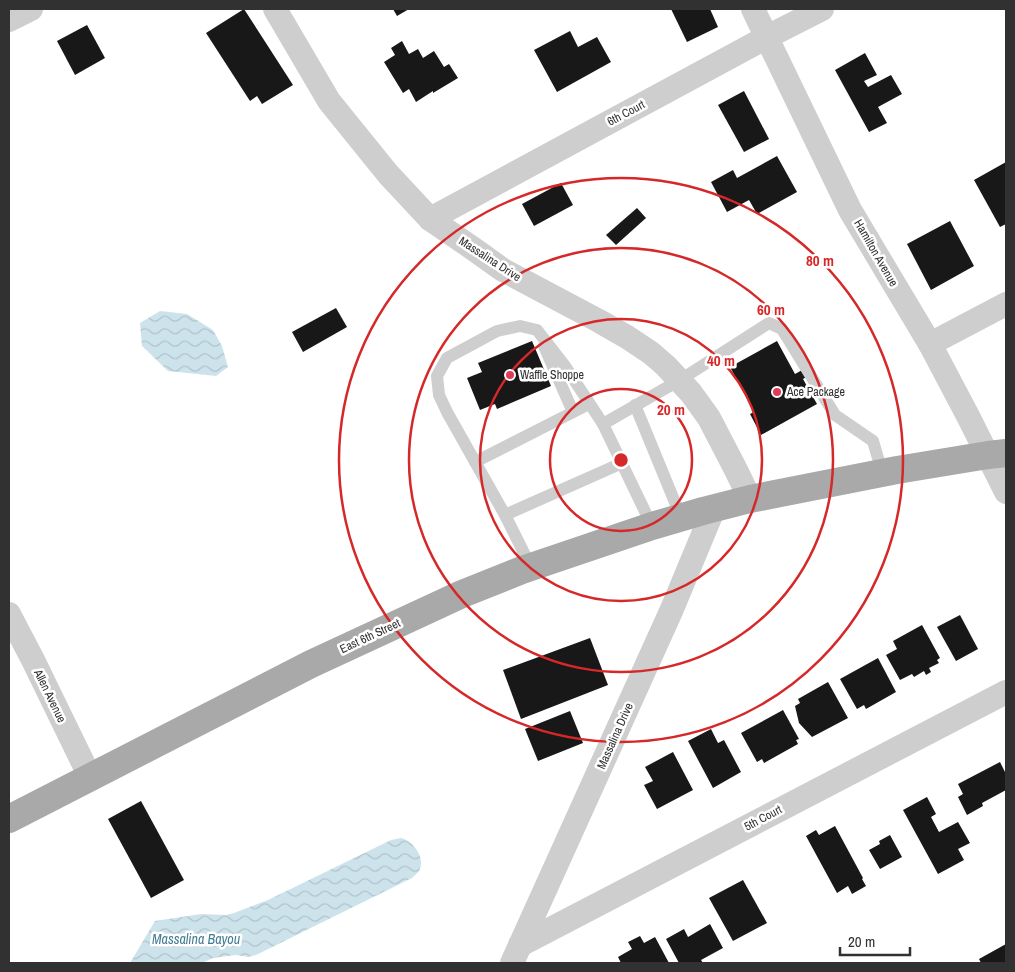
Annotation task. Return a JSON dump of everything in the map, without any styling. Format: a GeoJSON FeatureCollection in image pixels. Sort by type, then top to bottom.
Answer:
{"type":"FeatureCollection","features":[{"type":"Feature","properties":{"kind":"main road","name":"East 6th Street"},"geometry":{"type":"LineString","coordinates":[[9,819],[311,664],[462,594],[556,557],[681,517],[750,499],[882,472],[997,454]]}},
{"type":"Feature","properties":{"kind":"street"},"geometry":{"type":"LineString","coordinates":[[9,20],[31,9]]}},
{"type":"Feature","properties":{"kind":"street","name":"Massalina Drive"},"geometry":{"type":"LineString","coordinates":[[275,9],[329,101],[388,174],[430,219],[503,270],[627,337],[666,366],[692,393],[709,418],[750,499]]}},
{"type":"Feature","properties":{"kind":"street","name":"Hamilton Avenue"},"geometry":{"type":"LineString","coordinates":[[753,9],[850,210],[930,344],[970,418],[997,454],[1006,492]]}},
{"type":"Feature","properties":{"kind":"street","name":"6th Court"},"geometry":{"type":"LineString","coordinates":[[430,219],[822,9]]}},
{"type":"Feature","properties":{"kind":"street"},"geometry":{"type":"LineString","coordinates":[[930,344],[1006,304]]}},
{"type":"Feature","properties":{"kind":"street","name":"Massalina Drive"},"geometry":{"type":"LineString","coordinates":[[516,954],[650,657],[714,508]]}},
{"type":"Feature","properties":{"kind":"street","name":"Allen Avenue"},"geometry":{"type":"LineString","coordinates":[[9,614],[90,778]]}},
{"type":"Feature","properties":{"kind":"street","name":"5th Court"},"geometry":{"type":"LineString","coordinates":[[516,954],[1006,692]]}},
{"type":"Feature","properties":{"kind":"lane"},"geometry":{"type":"LineString","coordinates":[[603,424],[680,380],[769,323],[782,329],[835,415],[873,441],[882,472]]}},
{"type":"Feature","properties":{"kind":"lane"},"geometry":{"type":"LineString","coordinates":[[531,567],[505,515],[439,395],[437,376],[447,358],[497,331],[520,326],[537,330],[565,366],[603,424],[652,526]]}},
{"type":"Feature","properties":{"kind":"lane"},"geometry":{"type":"LineString","coordinates":[[537,330],[573,412]]}},
{"type":"Feature","properties":{"kind":"lane"},"geometry":{"type":"LineString","coordinates":[[475,462],[589,404]]}},
{"type":"Feature","properties":{"kind":"lane"},"geometry":{"type":"LineString","coordinates":[[635,405],[681,517]]}},
{"type":"Feature","properties":{"kind":"lane"},"geometry":{"type":"LineString","coordinates":[[505,515],[622,463]]}},
{"type":"Feature","properties":{"kind":"water"},"geometry":{"type":"Polygon","coordinates":[[[160,311],[187,314],[213,330],[222,346],[228,367],[216,376],[168,371],[142,346],[140,323],[160,311]]]}},
{"type":"Feature","properties":{"kind":"water","name":"Massalina Bayou"},"geometry":{"type":"Polygon","coordinates":[[[401,838],[417,849],[421,859],[420,869],[412,878],[256,955],[213,958],[202,963],[130,963],[155,921],[201,914],[226,915],[234,913],[268,900],[391,840],[401,838]]]}},
{"type":"Feature","properties":{"kind":"building"},"geometry":{"type":"Polygon","coordinates":[[[244,9],[293,85],[262,104],[257,96],[250,101],[206,33],[244,9]]]}},
{"type":"Feature","properties":{"kind":"building"},"geometry":{"type":"Polygon","coordinates":[[[393,9],[409,9],[397,16],[393,9]]]}},
{"type":"Feature","properties":{"kind":"building"},"geometry":{"type":"Polygon","coordinates":[[[671,9],[710,9],[718,27],[687,42],[671,9]]]}},
{"type":"Feature","properties":{"kind":"building"},"geometry":{"type":"Polygon","coordinates":[[[87,25],[105,58],[75,75],[57,41],[87,25]]]}},
{"type":"Feature","properties":{"kind":"building"},"geometry":{"type":"Polygon","coordinates":[[[570,31],[578,47],[597,37],[611,62],[557,92],[534,50],[570,31]]]}},
{"type":"Feature","properties":{"kind":"building"},"geometry":{"type":"Polygon","coordinates":[[[402,41],[409,54],[418,49],[423,58],[434,51],[444,67],[449,64],[458,78],[416,102],[409,89],[403,93],[384,62],[395,55],[391,48],[402,41]]]}},
{"type":"Feature","properties":{"kind":"building"},"geometry":{"type":"Polygon","coordinates":[[[865,53],[877,75],[864,81],[868,87],[891,75],[902,94],[878,107],[887,123],[869,132],[835,70],[865,53]]]}},
{"type":"Feature","properties":{"kind":"building"},"geometry":{"type":"Polygon","coordinates":[[[744,91],[769,139],[744,152],[718,105],[744,91]]]}},
{"type":"Feature","properties":{"kind":"building"},"geometry":{"type":"Polygon","coordinates":[[[777,156],[797,192],[757,214],[749,200],[727,212],[711,182],[733,170],[737,178],[777,156]]]}},
{"type":"Feature","properties":{"kind":"building"},"geometry":{"type":"Polygon","coordinates":[[[1006,162],[1006,224],[1000,227],[974,180],[1006,162]]]}},
{"type":"Feature","properties":{"kind":"building"},"geometry":{"type":"Polygon","coordinates":[[[561,183],[573,205],[534,226],[522,204],[561,183]]]}},
{"type":"Feature","properties":{"kind":"building"},"geometry":{"type":"Polygon","coordinates":[[[637,208],[646,218],[616,245],[606,235],[637,208]]]}},
{"type":"Feature","properties":{"kind":"building"},"geometry":{"type":"Polygon","coordinates":[[[950,221],[974,266],[931,290],[907,244],[950,221]]]}},
{"type":"Feature","properties":{"kind":"building"},"geometry":{"type":"Polygon","coordinates":[[[336,308],[347,327],[303,352],[292,332],[336,308]]]}},
{"type":"Feature","properties":{"kind":"building","name":"Waffle Shoppe"},"geometry":{"type":"Polygon","coordinates":[[[532,341],[551,386],[497,409],[495,404],[480,410],[467,378],[482,372],[478,363],[532,341]]]}},
{"type":"Feature","properties":{"kind":"building","name":"Ace Package"},"geometry":{"type":"Polygon","coordinates":[[[777,341],[795,374],[804,369],[808,376],[803,379],[817,404],[761,435],[750,414],[754,412],[730,367],[777,341]]]}},
{"type":"Feature","properties":{"kind":"building"},"geometry":{"type":"Polygon","coordinates":[[[960,615],[978,649],[956,661],[937,627],[960,615]]]}},
{"type":"Feature","properties":{"kind":"building"},"geometry":{"type":"Polygon","coordinates":[[[922,625],[940,658],[937,660],[939,663],[929,668],[931,672],[926,675],[924,671],[914,677],[912,674],[900,680],[886,655],[897,649],[893,641],[922,625]]]}},
{"type":"Feature","properties":{"kind":"building"},"geometry":{"type":"Polygon","coordinates":[[[590,638],[608,685],[521,719],[503,670],[590,638]]]}},
{"type":"Feature","properties":{"kind":"building"},"geometry":{"type":"Polygon","coordinates":[[[878,658],[896,692],[866,709],[864,705],[857,709],[840,679],[878,658]]]}},
{"type":"Feature","properties":{"kind":"building"},"geometry":{"type":"Polygon","coordinates":[[[828,682],[848,718],[812,737],[799,723],[795,706],[800,703],[798,699],[828,682]]]}},
{"type":"Feature","properties":{"kind":"building"},"geometry":{"type":"Polygon","coordinates":[[[783,710],[799,739],[796,740],[798,744],[764,763],[762,759],[757,762],[741,733],[783,710]]]}},
{"type":"Feature","properties":{"kind":"building"},"geometry":{"type":"Polygon","coordinates":[[[570,711],[583,743],[538,761],[525,729],[570,711]]]}},
{"type":"Feature","properties":{"kind":"building"},"geometry":{"type":"Polygon","coordinates":[[[711,729],[718,743],[724,740],[741,772],[713,788],[688,741],[711,729]]]}},
{"type":"Feature","properties":{"kind":"building"},"geometry":{"type":"Polygon","coordinates":[[[673,752],[693,790],[657,809],[644,785],[653,781],[645,767],[673,752]]]}},
{"type":"Feature","properties":{"kind":"building"},"geometry":{"type":"Polygon","coordinates":[[[1000,762],[1006,774],[1006,790],[982,803],[983,806],[967,815],[958,797],[963,794],[958,784],[1000,762]]]}},
{"type":"Feature","properties":{"kind":"building"},"geometry":{"type":"Polygon","coordinates":[[[927,797],[936,814],[931,817],[939,832],[958,822],[970,843],[958,849],[964,860],[938,874],[903,810],[927,797]]]}},
{"type":"Feature","properties":{"kind":"building"},"geometry":{"type":"Polygon","coordinates":[[[141,801],[184,880],[151,898],[108,819],[141,801]]]}},
{"type":"Feature","properties":{"kind":"building"},"geometry":{"type":"Polygon","coordinates":[[[835,826],[866,886],[852,894],[848,886],[837,893],[806,836],[816,830],[819,835],[835,826]]]}},
{"type":"Feature","properties":{"kind":"building"},"geometry":{"type":"Polygon","coordinates":[[[890,835],[902,857],[880,869],[869,850],[880,844],[879,841],[890,835]]]}},
{"type":"Feature","properties":{"kind":"building"},"geometry":{"type":"Polygon","coordinates":[[[743,880],[767,923],[733,941],[709,898],[743,880]]]}},
{"type":"Feature","properties":{"kind":"building"},"geometry":{"type":"Polygon","coordinates":[[[710,924],[723,948],[701,960],[703,963],[679,963],[666,939],[684,929],[688,937],[710,924]]]}},
{"type":"Feature","properties":{"kind":"building"},"geometry":{"type":"Polygon","coordinates":[[[640,936],[644,943],[655,937],[669,963],[621,963],[618,957],[632,949],[628,942],[640,936]]]}},
{"type":"Feature","properties":{"kind":"building"},"geometry":{"type":"Polygon","coordinates":[[[1006,944],[1006,963],[981,963],[979,959],[1006,944]]]}},
{"type":"Feature","properties":{"kind":"place","name":"Waffle Shoppe"},"geometry":{"type":"Point","coordinates":[510,375]}},
{"type":"Feature","properties":{"kind":"place","name":"Ace Package"},"geometry":{"type":"Point","coordinates":[777,392]}}]}
